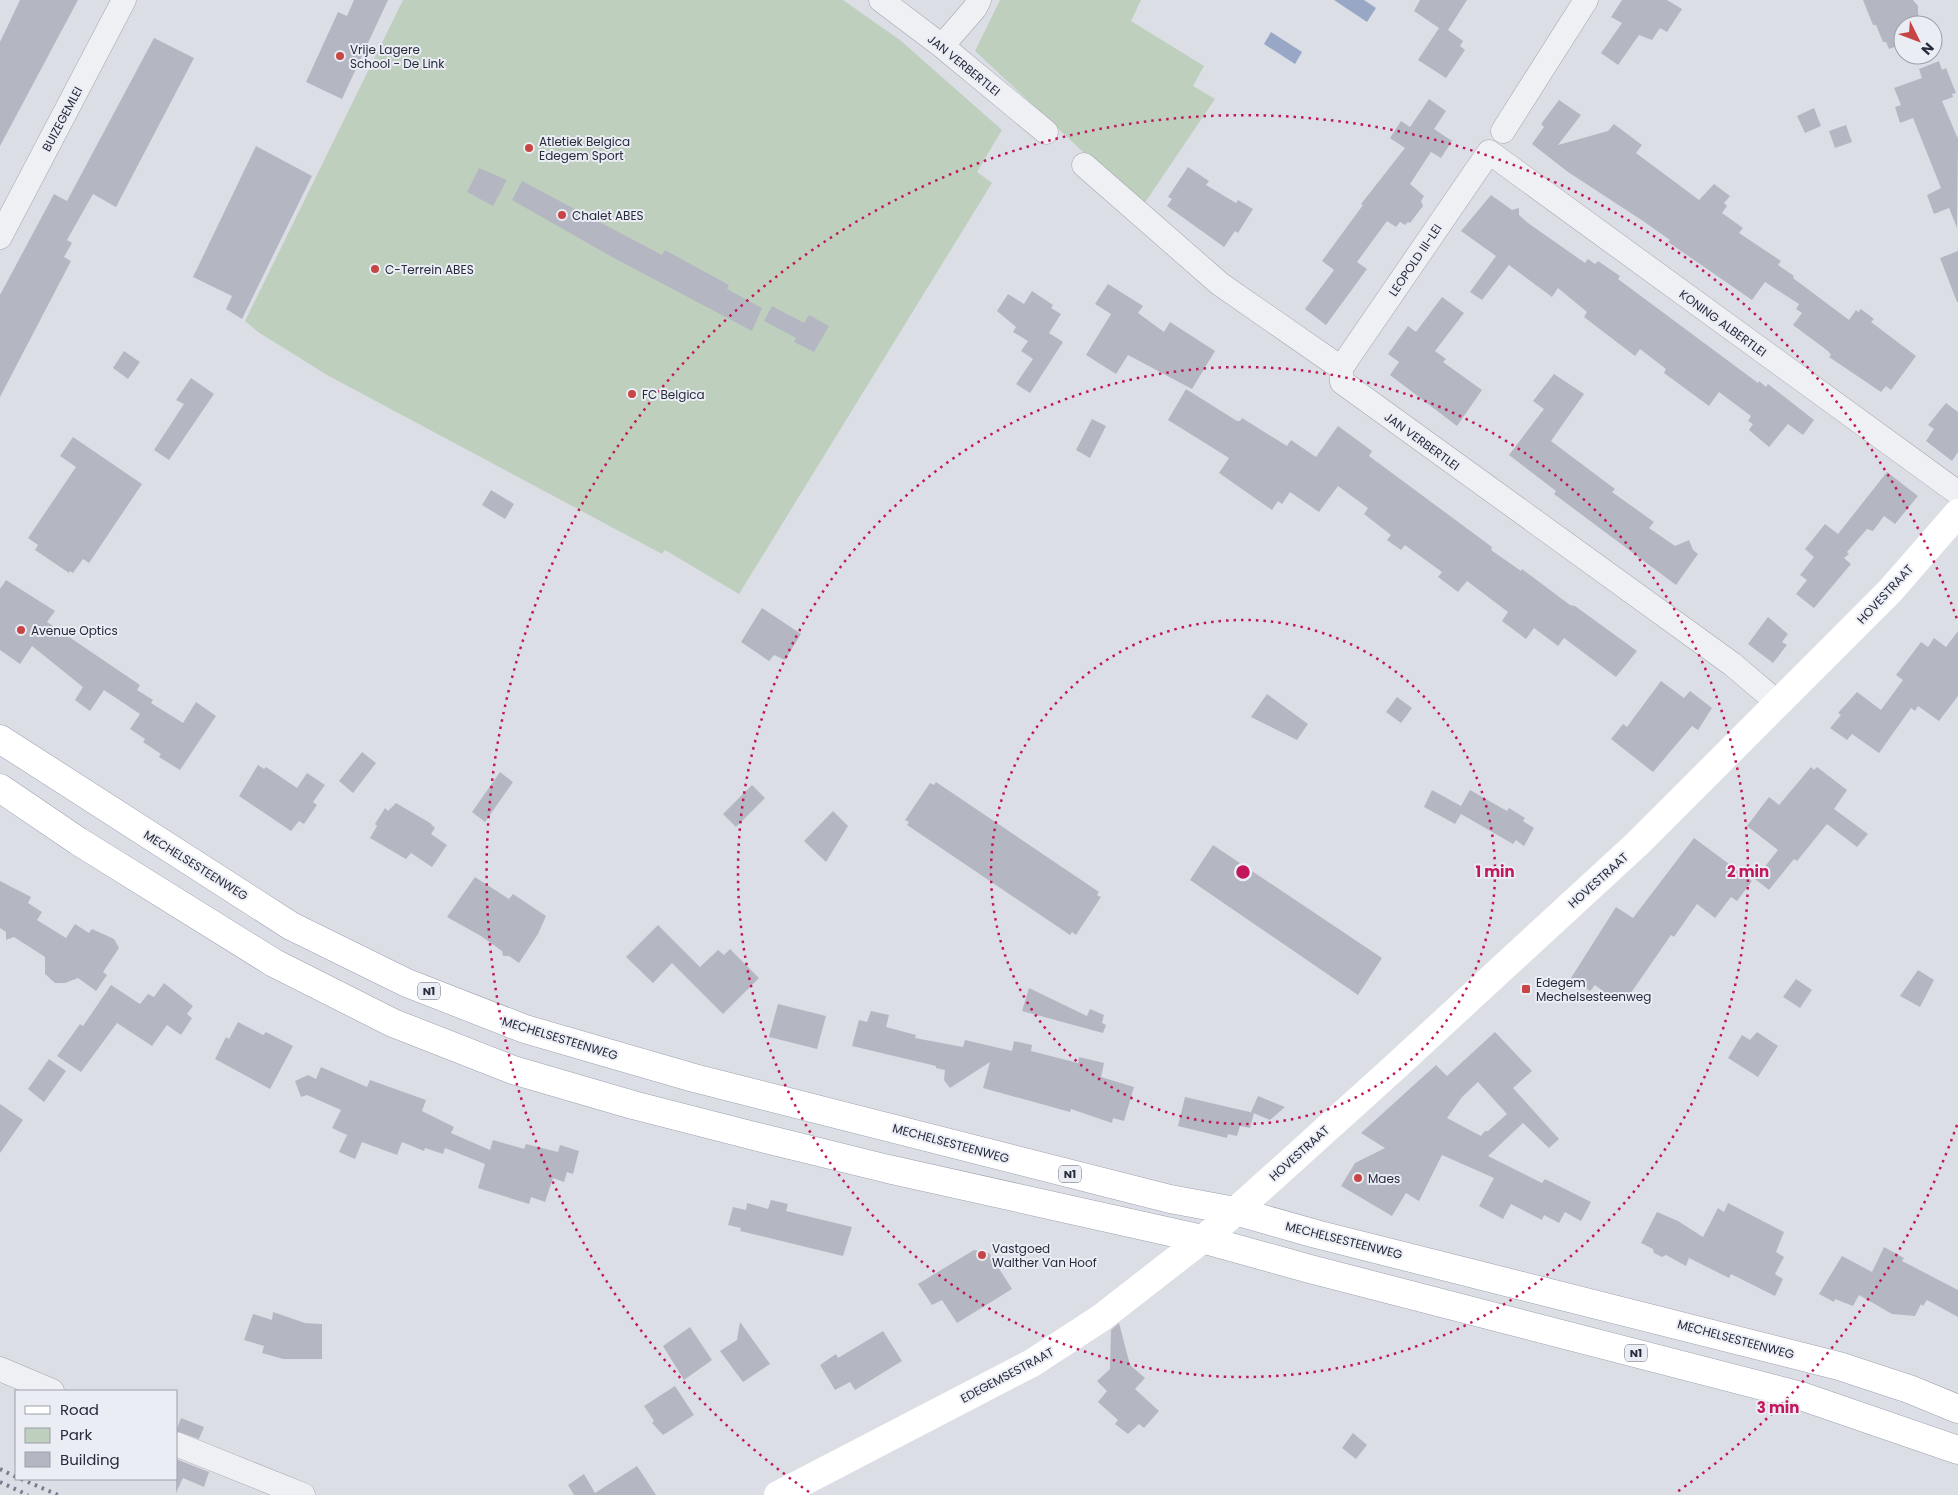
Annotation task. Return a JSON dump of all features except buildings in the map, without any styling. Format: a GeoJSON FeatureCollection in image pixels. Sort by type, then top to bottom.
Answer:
{"type":"FeatureCollection","features":[{"type":"Feature","properties":{"kind":"main road","name":"HOVESTRAAT"},"geometry":{"type":"LineString","coordinates":[[1218,1226],[1637,844],[1890,591],[1958,513]]}},
{"type":"Feature","properties":{"kind":"main road","name":"MECHELSESTEENWEG"},"geometry":{"type":"LineString","coordinates":[[0,739],[291,926],[407,983],[525,1029],[704,1081],[1160,1197],[1310,1269],[1801,1396],[1958,1450]]}},
{"type":"Feature","properties":{"kind":"main road","name":"MECHELSESTEENWEG"},"geometry":{"type":"LineString","coordinates":[[0,788],[78,841],[274,962],[393,1023],[513,1070],[633,1104],[802,1148],[1218,1226],[1316,1234],[1839,1366],[1909,1389],[1958,1409]]}},
{"type":"Feature","properties":{"kind":"main road","name":"EDEGEMSESTRAAT"},"geometry":{"type":"LineString","coordinates":[[778,1495],[1032,1363],[1072,1338],[1218,1226]]}},
{"type":"Feature","properties":{"kind":"street","name":"BUIZEGEMLEI"},"geometry":{"type":"LineString","coordinates":[[0,237],[124,0]]}},
{"type":"Feature","properties":{"kind":"street","name":"JAN VERBERTLEI"},"geometry":{"type":"LineString","coordinates":[[881,0],[942,46],[1046,132]]}},
{"type":"Feature","properties":{"kind":"street"},"geometry":{"type":"LineString","coordinates":[[942,46],[975,8],[979,0]]}},
{"type":"Feature","properties":{"kind":"street"},"geometry":{"type":"LineString","coordinates":[[1503,131],[1586,0]]}},
{"type":"Feature","properties":{"kind":"street","name":"LEOPOLD III-LEI"},"geometry":{"type":"LineString","coordinates":[[1341,368],[1489,152]]}},
{"type":"Feature","properties":{"kind":"street","name":"KONING ALBERTLEI"},"geometry":{"type":"LineString","coordinates":[[1489,152],[1958,493]]}},
{"type":"Feature","properties":{"kind":"street","name":"JAN VERBERTLEI"},"geometry":{"type":"LineString","coordinates":[[1084,164],[1220,284],[1341,368],[1342,382],[1732,664],[1778,703]]}},
{"type":"Feature","properties":{"kind":"street"},"geometry":{"type":"LineString","coordinates":[[0,1369],[50,1390]]}},
{"type":"Feature","properties":{"kind":"street"},"geometry":{"type":"LineString","coordinates":[[178,1445],[303,1495]]}},
{"type":"Feature","properties":{"kind":"green space"},"geometry":{"type":"Polygon","coordinates":[[[403,0],[843,0],[900,40],[1002,130],[977,172],[992,183],[739,594],[665,550],[662,554],[327,375],[258,332],[245,321],[403,0]]]}},
{"type":"Feature","properties":{"kind":"green space"},"geometry":{"type":"Polygon","coordinates":[[[1000,0],[1141,0],[1131,21],[1204,66],[1193,86],[1215,99],[1142,207],[975,51],[1000,0]]]}},
{"type":"Feature","properties":{"kind":"water"},"geometry":{"type":"Polygon","coordinates":[[[1334,0],[1364,0],[1376,8],[1367,22],[1334,0]]]}},
{"type":"Feature","properties":{"kind":"water"},"geometry":{"type":"Polygon","coordinates":[[[1271,32],[1302,52],[1295,64],[1264,44],[1271,32]]]}},
{"type":"Feature","properties":{"kind":"railway"},"geometry":{"type":"LineString","coordinates":[[0,1469],[15,1476]]}},
{"type":"Feature","properties":{"kind":"railway"},"geometry":{"type":"LineString","coordinates":[[23,1480],[58,1495]]}},
{"type":"Feature","properties":{"kind":"railway"},"geometry":{"type":"LineString","coordinates":[[0,1482],[28,1495]]}},
{"type":"Feature","properties":{"kind":"place","name":"Vrije Lagere School - De Link"},"geometry":{"type":"Point","coordinates":[340,56]}},
{"type":"Feature","properties":{"kind":"place","name":"Atletiek Belgica Edegem Sport"},"geometry":{"type":"Point","coordinates":[529,148]}},
{"type":"Feature","properties":{"kind":"place","name":"Chalet ABES"},"geometry":{"type":"Point","coordinates":[562,215]}},
{"type":"Feature","properties":{"kind":"place","name":"C-Terrein ABES"},"geometry":{"type":"Point","coordinates":[375,269]}},
{"type":"Feature","properties":{"kind":"place","name":"FC Belgica"},"geometry":{"type":"Point","coordinates":[632,394]}},
{"type":"Feature","properties":{"kind":"place","name":"Avenue Optics"},"geometry":{"type":"Point","coordinates":[21,630]}},
{"type":"Feature","properties":{"kind":"place","name":"Edegem Mechelsesteenweg"},"geometry":{"type":"Point","coordinates":[1526,989]}},
{"type":"Feature","properties":{"kind":"place","name":"Maes"},"geometry":{"type":"Point","coordinates":[1358,1178]}},
{"type":"Feature","properties":{"kind":"place","name":"Vastgoed Walther Van Hoof"},"geometry":{"type":"Point","coordinates":[982,1255]}}]}
